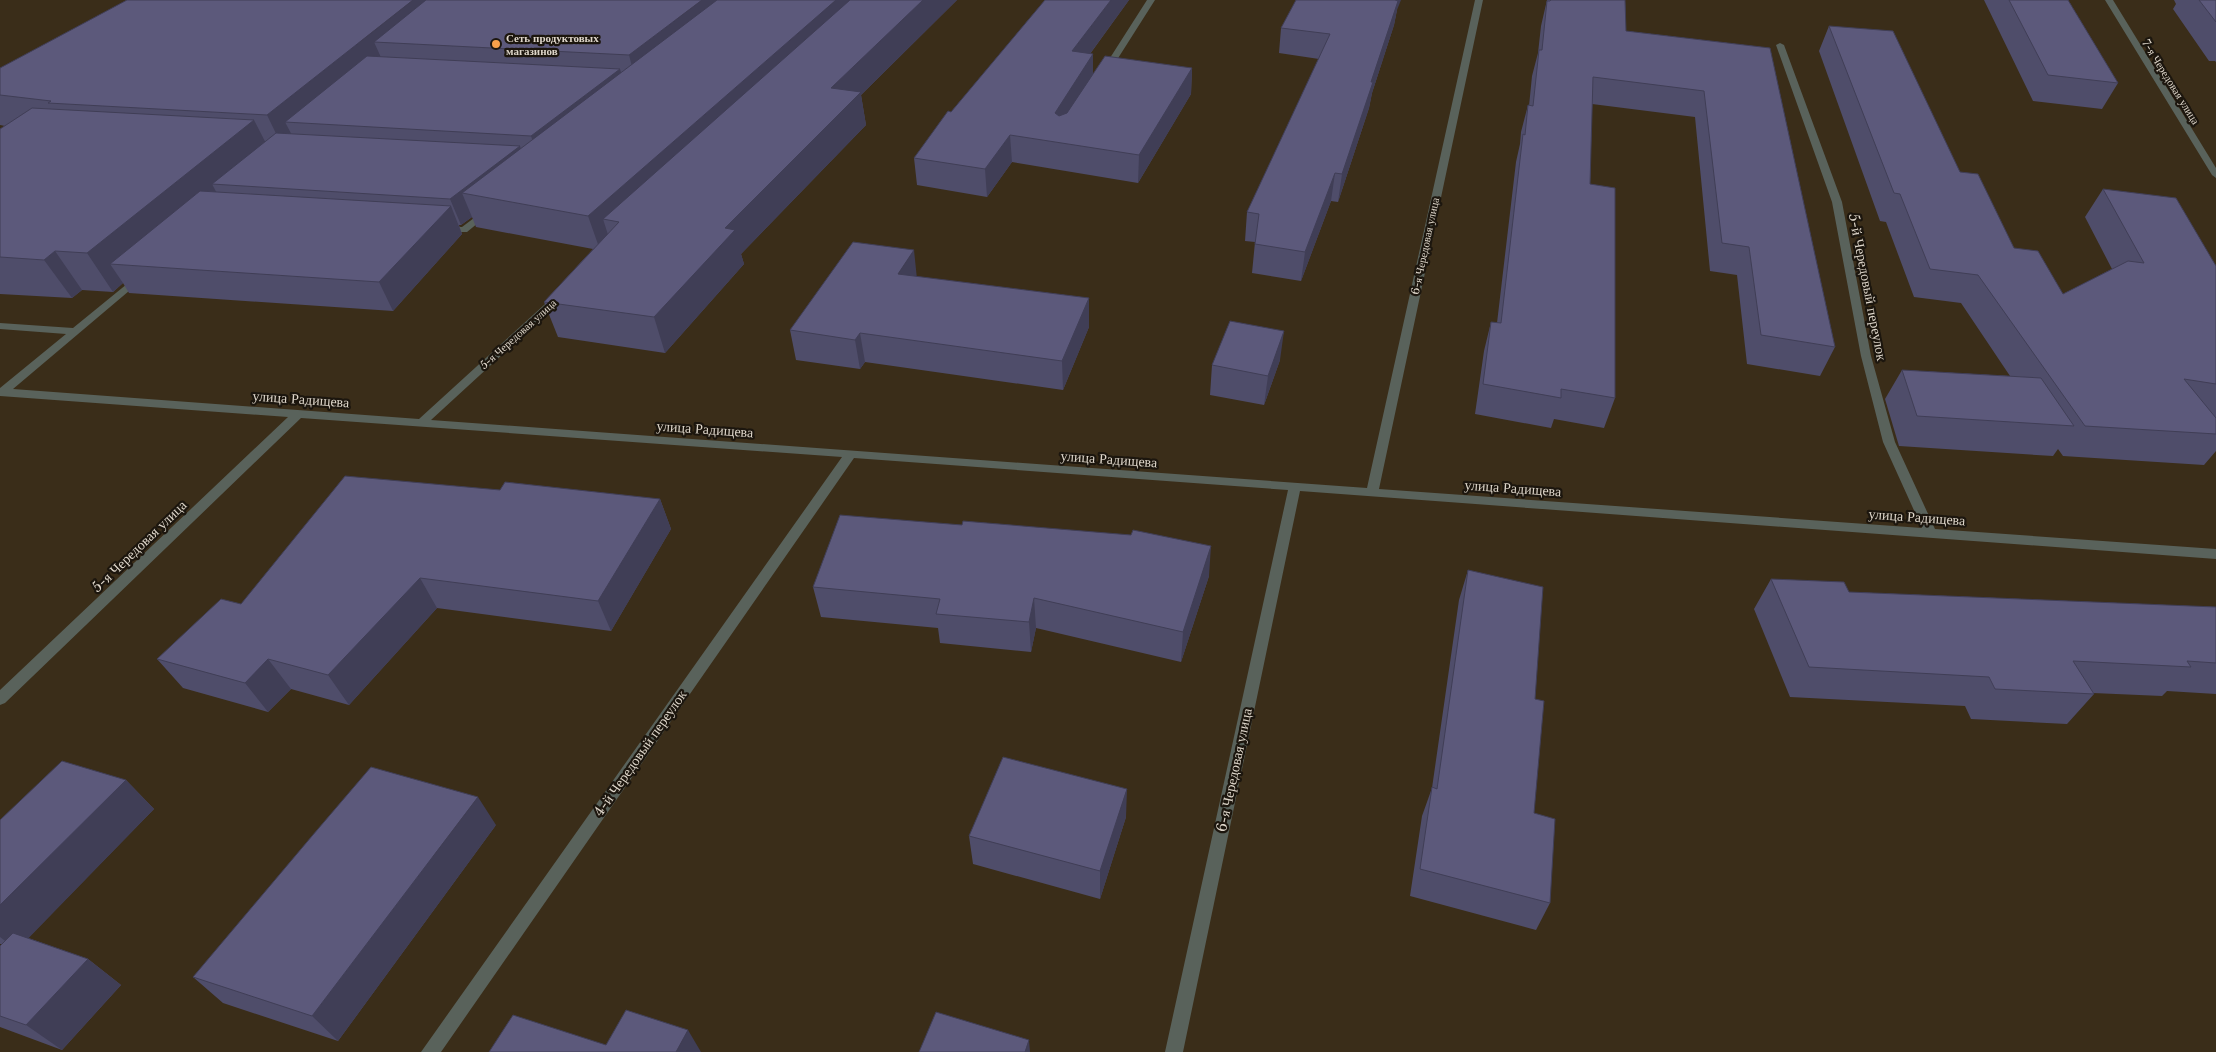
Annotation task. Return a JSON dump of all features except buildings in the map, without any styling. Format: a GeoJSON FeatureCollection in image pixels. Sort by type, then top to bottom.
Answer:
{"type":"FeatureCollection","features":[{"type":"Feature","properties":{"kind":"street"},"geometry":{"type":"LineString","coordinates":[[1098,82],[1151,0]]}},
{"type":"Feature","properties":{"kind":"street","name":"6-я Чередовая улица"},"geometry":{"type":"LineString","coordinates":[[1372,492],[1478,0]]}},
{"type":"Feature","properties":{"kind":"street","name":"7-я Чередовая улица"},"geometry":{"type":"LineString","coordinates":[[2108,0],[2216,175]]}},
{"type":"Feature","properties":{"kind":"street","name":"5-й Чередовый переулок"},"geometry":{"type":"LineString","coordinates":[[1780,45],[1837,202],[1866,356],[1890,442],[1931,534]]}},
{"type":"Feature","properties":{"kind":"street"},"geometry":{"type":"LineString","coordinates":[[435,228],[464,230],[492,208]]}},
{"type":"Feature","properties":{"kind":"street"},"geometry":{"type":"LineString","coordinates":[[1,393],[148,270]]}},
{"type":"Feature","properties":{"kind":"street","name":"5-я Чередовая улица"},"geometry":{"type":"LineString","coordinates":[[421,423],[564,292]]}},
{"type":"Feature","properties":{"kind":"street"},"geometry":{"type":"LineString","coordinates":[[0,326],[75,331]]}},
{"type":"Feature","properties":{"kind":"street","name":"улица Радищева"},"geometry":{"type":"LineString","coordinates":[[1,393],[2216,554]]}},
{"type":"Feature","properties":{"kind":"street","name":"5-я Чередовая улица"},"geometry":{"type":"LineString","coordinates":[[0,699],[298,414]]}},
{"type":"Feature","properties":{"kind":"street","name":"4-й Чередовый переулок"},"geometry":{"type":"LineString","coordinates":[[430,1052],[850,455]]}},
{"type":"Feature","properties":{"kind":"street","name":"6-я Чередовая улица"},"geometry":{"type":"LineString","coordinates":[[1174,1052],[1294,487]]}},
{"type":"Feature","properties":{"kind":"place","name":"Сеть продуктовых магазинов"},"geometry":{"type":"Point","coordinates":[496,44]}}]}
